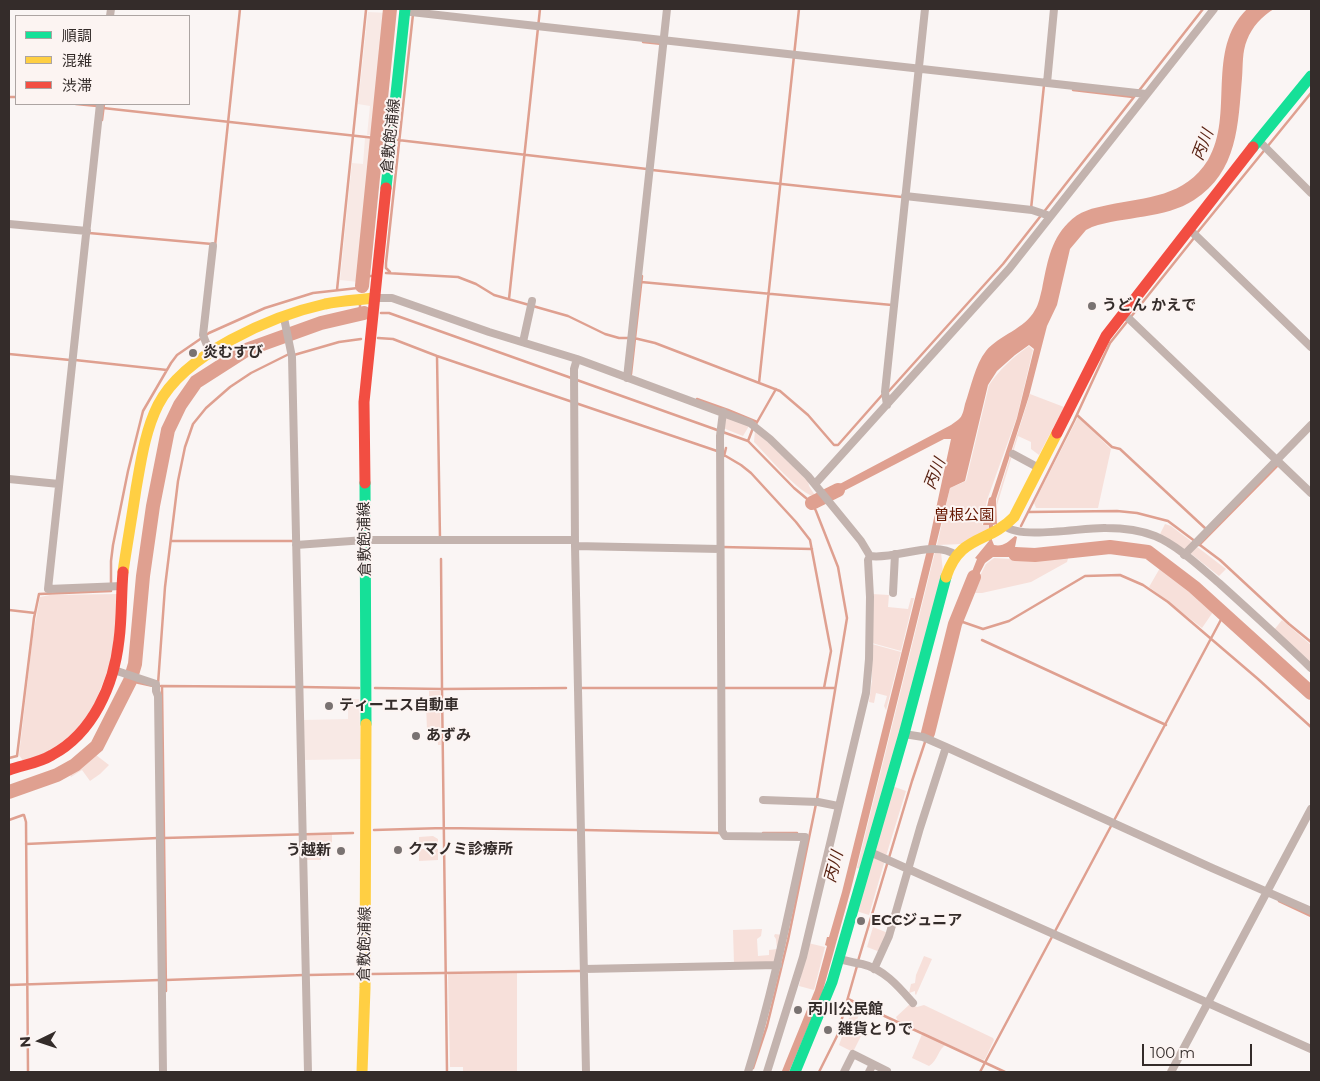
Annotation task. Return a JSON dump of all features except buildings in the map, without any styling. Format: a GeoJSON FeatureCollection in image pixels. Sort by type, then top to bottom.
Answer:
{"type":"FeatureCollection","features":[{"type":"Feature","properties":{"kind":"street"},"geometry":{"type":"LineString","coordinates":[[627,378],[667,9]]}},
{"type":"Feature","properties":{"kind":"street"},"geometry":{"type":"LineString","coordinates":[[887,405],[885,394],[925,9]]}},
{"type":"Feature","properties":{"kind":"street"},"geometry":{"type":"LineString","coordinates":[[1045,82],[1054,9]]}},
{"type":"Feature","properties":{"kind":"street"},"geometry":{"type":"LineString","coordinates":[[815,484],[1009,269],[1039,212],[1214,9]]}},
{"type":"Feature","properties":{"kind":"street"},"geometry":{"type":"LineString","coordinates":[[408,10],[664,41],[1045,82],[1139,94]]}},
{"type":"Feature","properties":{"kind":"street","name":"倉敷飽浦線"},"geometry":{"type":"LineString","coordinates":[[362,1072],[365,988],[367,789],[364,402],[374,298],[408,10]]}},
{"type":"Feature","properties":{"kind":"street"},"geometry":{"type":"LineString","coordinates":[[997,531],[1017,512],[1100,348],[1128,317],[1263,146],[1311,76]]}},
{"type":"Feature","properties":{"kind":"street"},"geometry":{"type":"LineString","coordinates":[[100,105],[48,589],[115,587]]}},
{"type":"Feature","properties":{"kind":"street"},"geometry":{"type":"LineString","coordinates":[[1263,146],[1311,192]]}},
{"type":"Feature","properties":{"kind":"street"},"geometry":{"type":"LineString","coordinates":[[907,196],[1039,212]]}},
{"type":"Feature","properties":{"kind":"street"},"geometry":{"type":"LineString","coordinates":[[9,224],[87,231]]}},
{"type":"Feature","properties":{"kind":"street"},"geometry":{"type":"LineString","coordinates":[[1193,233],[1311,347]]}},
{"type":"Feature","properties":{"kind":"street"},"geometry":{"type":"LineString","coordinates":[[210,353],[204,337],[213,246]]}},
{"type":"Feature","properties":{"kind":"street"},"geometry":{"type":"LineString","coordinates":[[9,770],[55,754],[76,738],[92,718],[103,697],[114,670],[119,646],[115,587],[128,537],[142,456],[151,420],[170,387],[185,371],[210,353],[247,333],[319,306],[374,298],[392,298],[627,378],[723,412],[754,426],[815,484],[827,502],[861,541],[870,556]]}},
{"type":"Feature","properties":{"kind":"street"},"geometry":{"type":"LineString","coordinates":[[523,342],[531,304]]}},
{"type":"Feature","properties":{"kind":"street"},"geometry":{"type":"LineString","coordinates":[[1128,317],[1311,493]]}},
{"type":"Feature","properties":{"kind":"street"},"geometry":{"type":"LineString","coordinates":[[284,318],[292,357],[308,1072]]}},
{"type":"Feature","properties":{"kind":"street"},"geometry":{"type":"LineString","coordinates":[[576,360],[574,369],[574,406],[586,969],[586,1072]]}},
{"type":"Feature","properties":{"kind":"street"},"geometry":{"type":"LineString","coordinates":[[723,412],[720,432],[720,687],[724,802],[723,833],[725,836],[805,837],[763,1024],[748,1072]]}},
{"type":"Feature","properties":{"kind":"street"},"geometry":{"type":"LineString","coordinates":[[1184,555],[1277,462],[1311,425]]}},
{"type":"Feature","properties":{"kind":"street"},"geometry":{"type":"LineString","coordinates":[[1013,454],[1040,468]]}},
{"type":"Feature","properties":{"kind":"street"},"geometry":{"type":"LineString","coordinates":[[9,479],[59,484]]}},
{"type":"Feature","properties":{"kind":"street"},"geometry":{"type":"LineString","coordinates":[[795,1072],[828,995],[904,734],[946,579],[956,555],[963,548],[997,531],[1008,529],[1021,531],[1073,531],[1105,528],[1136,531],[1156,536],[1184,555],[1225,589],[1311,668]]}},
{"type":"Feature","properties":{"kind":"street"},"geometry":{"type":"LineString","coordinates":[[296,543],[366,540],[720,549]]}},
{"type":"Feature","properties":{"kind":"street"},"geometry":{"type":"LineString","coordinates":[[870,556],[939,549],[951,551],[956,555]]}},
{"type":"Feature","properties":{"kind":"street"},"geometry":{"type":"LineString","coordinates":[[893,593],[895,554]]}},
{"type":"Feature","properties":{"kind":"street"},"geometry":{"type":"LineString","coordinates":[[767,1072],[803,957],[838,806],[851,760],[867,684],[870,597],[868,560],[870,556]]}},
{"type":"Feature","properties":{"kind":"street"},"geometry":{"type":"LineString","coordinates":[[114,670],[156,686],[158,696],[160,727],[163,1072]]}},
{"type":"Feature","properties":{"kind":"street"},"geometry":{"type":"LineString","coordinates":[[904,734],[925,738],[1311,911]]}},
{"type":"Feature","properties":{"kind":"street"},"geometry":{"type":"LineString","coordinates":[[874,970],[889,936],[946,749]]}},
{"type":"Feature","properties":{"kind":"street"},"geometry":{"type":"LineString","coordinates":[[763,800],[816,802],[838,806]]}},
{"type":"Feature","properties":{"kind":"street"},"geometry":{"type":"LineString","coordinates":[[1171,1072],[1311,809]]}},
{"type":"Feature","properties":{"kind":"street"},"geometry":{"type":"LineString","coordinates":[[870,852],[888,859],[908,871],[1311,1049]]}},
{"type":"Feature","properties":{"kind":"street"},"geometry":{"type":"LineString","coordinates":[[839,958],[874,970],[892,980],[913,1003]]}},
{"type":"Feature","properties":{"kind":"street"},"geometry":{"type":"LineString","coordinates":[[586,969],[777,966]]}},
{"type":"Feature","properties":{"kind":"street"},"geometry":{"type":"LineString","coordinates":[[844,1072],[853,1054],[887,1071]]}},
{"type":"Feature","properties":{"kind":"street"},"geometry":{"type":"LineString","coordinates":[[869,1072],[873,1064]]}},
{"type":"Feature","properties":{"kind":"shaded area"},"geometry":{"type":"Polygon","coordinates":[[[1247,9],[1274,9],[1265,15],[1255,26],[1245,45],[1237,129],[1233,146],[1220,176],[1209,189],[1183,206],[1157,214],[1104,223],[1092,227],[1086,230],[1070,249],[1057,305],[1047,326],[1029,396],[996,499],[997,524],[993,525],[992,540],[994,545],[1003,545],[1015,536],[1017,537],[1015,547],[1033,553],[1033,557],[993,557],[985,563],[969,594],[964,592],[977,559],[975,558],[989,541],[989,525],[983,525],[989,498],[991,497],[1017,418],[1034,349],[1029,345],[1015,355],[997,371],[988,385],[965,481],[950,488],[851,889],[822,994],[789,1072],[782,1071],[815,990],[827,946],[825,945],[827,937],[829,937],[842,892],[928,546],[951,439],[944,439],[836,495],[830,496],[828,492],[834,487],[951,425],[960,418],[976,369],[986,351],[991,345],[1031,317],[1038,303],[1053,245],[1062,230],[1072,219],[1092,209],[1164,193],[1188,182],[1199,172],[1208,160],[1216,142],[1220,123],[1223,63],[1227,44],[1234,25],[1247,9]]]}},
{"type":"Feature","properties":{"kind":"shaded area"},"geometry":{"type":"Polygon","coordinates":[[[368,12],[388,13],[376,120],[374,121],[372,135],[367,135],[370,106],[358,104],[368,12]]]}},
{"type":"Feature","properties":{"kind":"shaded area"},"geometry":{"type":"Polygon","coordinates":[[[365,138],[372,139],[358,282],[340,280],[352,163],[363,164],[365,138]]]}},
{"type":"Feature","properties":{"kind":"shaded area"},"geometry":{"type":"Polygon","coordinates":[[[348,699],[359,699],[361,759],[304,760],[303,720],[348,719],[348,699]]]}},
{"type":"Feature","properties":{"kind":"green space"},"geometry":{"type":"Polygon","coordinates":[[[380,139],[386,140],[382,174],[380,175],[377,173],[380,139]]]}},
{"type":"Feature","properties":{"kind":"green space","name":"曽根公園"},"geometry":{"type":"Polygon","coordinates":[[[1029,346],[1033,350],[1017,417],[987,500],[982,525],[989,525],[989,531],[963,544],[937,545],[950,488],[966,481],[989,385],[1007,364],[1029,346]]]}},
{"type":"Feature","properties":{"kind":"green space"},"geometry":{"type":"Polygon","coordinates":[[[1030,394],[1064,407],[1039,455],[1031,449],[1031,442],[1018,436],[997,505],[997,499],[1030,394]]]}},
{"type":"Feature","properties":{"kind":"green space"},"geometry":{"type":"Polygon","coordinates":[[[725,416],[749,426],[743,436],[723,428],[725,416]]]}},
{"type":"Feature","properties":{"kind":"green space"},"geometry":{"type":"Polygon","coordinates":[[[1078,417],[1111,449],[1098,508],[1036,508],[1034,503],[1078,417]]]}},
{"type":"Feature","properties":{"kind":"green space"},"geometry":{"type":"Polygon","coordinates":[[[755,430],[808,481],[816,497],[802,490],[754,442],[755,430]]]}},
{"type":"Feature","properties":{"kind":"green space"},"geometry":{"type":"Polygon","coordinates":[[[1165,524],[1171,526],[1192,542],[1185,550],[1160,534],[1165,524]]]}},
{"type":"Feature","properties":{"kind":"green space"},"geometry":{"type":"Polygon","coordinates":[[[1196,546],[1226,569],[1219,576],[1190,553],[1196,546]]]}},
{"type":"Feature","properties":{"kind":"green space"},"geometry":{"type":"Polygon","coordinates":[[[935,552],[941,552],[943,572],[861,869],[857,868],[935,552]]]}},
{"type":"Feature","properties":{"kind":"green space"},"geometry":{"type":"Polygon","coordinates":[[[1069,555],[1067,562],[1031,582],[982,593],[971,593],[986,564],[994,558],[1027,560],[1069,555]]]}},
{"type":"Feature","properties":{"kind":"green space"},"geometry":{"type":"Polygon","coordinates":[[[1160,568],[1213,612],[1202,628],[1149,587],[1160,568]]]}},
{"type":"Feature","properties":{"kind":"green space"},"geometry":{"type":"Polygon","coordinates":[[[119,594],[116,632],[109,667],[92,711],[63,745],[24,762],[19,755],[33,635],[40,597],[50,595],[119,594]]]}},
{"type":"Feature","properties":{"kind":"green space"},"geometry":{"type":"Polygon","coordinates":[[[872,594],[889,595],[888,607],[908,609],[911,598],[914,598],[901,651],[872,643],[872,594]]]}},
{"type":"Feature","properties":{"kind":"green space"},"geometry":{"type":"Polygon","coordinates":[[[1282,620],[1311,645],[1311,664],[1274,630],[1282,620]]]}},
{"type":"Feature","properties":{"kind":"green space"},"geometry":{"type":"Polygon","coordinates":[[[872,644],[901,652],[886,710],[884,706],[887,696],[876,693],[874,703],[869,702],[872,680],[872,644]]]}},
{"type":"Feature","properties":{"kind":"green space"},"geometry":{"type":"Polygon","coordinates":[[[429,691],[440,691],[441,745],[438,745],[437,731],[427,731],[426,702],[429,702],[429,691]]]}},
{"type":"Feature","properties":{"kind":"green space"},"geometry":{"type":"Polygon","coordinates":[[[103,742],[104,744],[96,755],[109,765],[90,781],[82,770],[71,777],[69,773],[103,742]]]}},
{"type":"Feature","properties":{"kind":"green space"},"geometry":{"type":"Polygon","coordinates":[[[892,786],[906,791],[886,856],[875,851],[892,786]]]}},
{"type":"Feature","properties":{"kind":"green space"},"geometry":{"type":"Polygon","coordinates":[[[305,834],[332,834],[332,849],[321,849],[321,860],[306,860],[305,834]]]}},
{"type":"Feature","properties":{"kind":"green space"},"geometry":{"type":"Polygon","coordinates":[[[433,836],[438,839],[438,846],[419,847],[419,837],[433,836]]]}},
{"type":"Feature","properties":{"kind":"green space"},"geometry":{"type":"Polygon","coordinates":[[[419,849],[438,849],[438,860],[419,861],[419,849]]]}},
{"type":"Feature","properties":{"kind":"green space"},"geometry":{"type":"Polygon","coordinates":[[[872,857],[885,860],[869,915],[856,911],[872,857]]]}},
{"type":"Feature","properties":{"kind":"green space"},"geometry":{"type":"Polygon","coordinates":[[[873,927],[888,933],[880,952],[867,947],[873,927]]]}},
{"type":"Feature","properties":{"kind":"green space"},"geometry":{"type":"Polygon","coordinates":[[[762,929],[761,936],[757,939],[758,956],[769,955],[769,950],[777,949],[774,936],[775,934],[782,935],[776,963],[734,964],[733,930],[762,929]]]}},
{"type":"Feature","properties":{"kind":"green space"},"geometry":{"type":"Polygon","coordinates":[[[808,943],[825,947],[814,990],[799,986],[808,943]]]}},
{"type":"Feature","properties":{"kind":"green space"},"geometry":{"type":"Polygon","coordinates":[[[924,956],[932,959],[916,995],[915,991],[909,993],[911,984],[915,983],[916,975],[924,956]]]}},
{"type":"Feature","properties":{"kind":"green space"},"geometry":{"type":"Polygon","coordinates":[[[517,973],[517,1072],[463,1072],[463,1067],[450,1067],[448,974],[517,973]]]}},
{"type":"Feature","properties":{"kind":"green space"},"geometry":{"type":"Polygon","coordinates":[[[910,1004],[917,1007],[924,1005],[993,1038],[994,1040],[985,1059],[983,1060],[947,1044],[929,1066],[912,1058],[923,1032],[898,1021],[896,1017],[910,1004]]]}},
{"type":"Feature","properties":{"kind":"green space"},"geometry":{"type":"Polygon","coordinates":[[[853,1007],[861,1010],[852,1032],[861,1036],[853,1052],[839,1045],[853,1007]]]}},
{"type":"Feature","properties":{"kind":"waterway"},"geometry":{"type":"LineString","coordinates":[[215,246],[240,9]]}},
{"type":"Feature","properties":{"kind":"waterway"},"geometry":{"type":"LineString","coordinates":[[362,286],[390,9]]}},
{"type":"Feature","properties":{"kind":"waterway"},"geometry":{"type":"LineString","coordinates":[[509,299],[540,9]]}},
{"type":"Feature","properties":{"kind":"waterway"},"geometry":{"type":"LineString","coordinates":[[759,383],[799,9]]}},
{"type":"Feature","properties":{"kind":"waterway"},"geometry":{"type":"LineString","coordinates":[[888,392],[1003,264],[1203,9]]}},
{"type":"Feature","properties":{"kind":"waterway"},"geometry":{"type":"LineString","coordinates":[[337,290],[366,10]]}},
{"type":"Feature","properties":{"kind":"waterway"},"geometry":{"type":"LineString","coordinates":[[390,272],[386,268],[386,263],[413,14]]}},
{"type":"Feature","properties":{"kind":"waterway"},"geometry":{"type":"LineString","coordinates":[[643,42],[662,44]]}},
{"type":"Feature","properties":{"kind":"waterway"},"geometry":{"type":"LineString","coordinates":[[1031,209],[1044,85]]}},
{"type":"Feature","properties":{"kind":"waterway"},"geometry":{"type":"LineString","coordinates":[[1073,90],[1133,97]]}},
{"type":"Feature","properties":{"kind":"waterway"},"geometry":{"type":"LineString","coordinates":[[1197,233],[1311,93]]}},
{"type":"Feature","properties":{"kind":"waterway"},"geometry":{"type":"LineString","coordinates":[[9,97],[15,97]]}},
{"type":"Feature","properties":{"kind":"waterway"},"geometry":{"type":"LineString","coordinates":[[86,105],[97,106]]}},
{"type":"Feature","properties":{"kind":"waterway"},"geometry":{"type":"LineString","coordinates":[[102,120],[104,105]]}},
{"type":"Feature","properties":{"kind":"waterway"},"geometry":{"type":"LineString","coordinates":[[103,108],[384,139]]}},
{"type":"Feature","properties":{"kind":"waterway"},"geometry":{"type":"LineString","coordinates":[[398,140],[647,169]]}},
{"type":"Feature","properties":{"kind":"waterway"},"geometry":{"type":"LineString","coordinates":[[652,170],[902,197]]}},
{"type":"Feature","properties":{"kind":"waterway"},"geometry":{"type":"LineString","coordinates":[[89,233],[212,244]]}},
{"type":"Feature","properties":{"kind":"waterway"},"geometry":{"type":"LineString","coordinates":[[1021,526],[1074,421],[1110,343],[1194,238]]}},
{"type":"Feature","properties":{"kind":"waterway"},"geometry":{"type":"LineString","coordinates":[[386,273],[458,277],[476,284],[494,295],[568,316],[605,334],[619,338],[629,338]]}},
{"type":"Feature","properties":{"kind":"waterway"},"geometry":{"type":"LineString","coordinates":[[364,276],[372,276]]}},
{"type":"Feature","properties":{"kind":"waterway"},"geometry":{"type":"LineString","coordinates":[[631,374],[642,276]]}},
{"type":"Feature","properties":{"kind":"waterway"},"geometry":{"type":"LineString","coordinates":[[641,282],[892,305]]}},
{"type":"Feature","properties":{"kind":"waterway"},"geometry":{"type":"LineString","coordinates":[[9,758],[17,756],[34,618],[39,594],[111,591],[113,545],[128,471],[143,411],[171,363],[177,355],[209,333],[265,308],[313,293],[362,286]]}},
{"type":"Feature","properties":{"kind":"waterway"},"geometry":{"type":"LineString","coordinates":[[360,304],[360,314]]}},
{"type":"Feature","properties":{"kind":"waterway"},"geometry":{"type":"LineString","coordinates":[[9,792],[57,775],[75,765],[97,746],[130,681],[135,664],[143,576],[153,506],[168,430],[180,405],[196,382],[246,350],[321,323],[364,313]]}},
{"type":"Feature","properties":{"kind":"waterway"},"geometry":{"type":"LineString","coordinates":[[381,313],[389,313],[748,441],[794,488],[812,503],[816,511],[838,567],[847,618],[817,799],[788,940],[767,1026],[753,1068]]}},
{"type":"Feature","properties":{"kind":"waterway"},"geometry":{"type":"LineString","coordinates":[[378,338],[393,339],[437,356],[717,451]]}},
{"type":"Feature","properties":{"kind":"waterway"},"geometry":{"type":"LineString","coordinates":[[634,338],[655,343],[780,391],[808,415],[834,445],[838,445],[883,394]]}},
{"type":"Feature","properties":{"kind":"waterway"},"geometry":{"type":"LineString","coordinates":[[294,355],[339,342],[361,339]]}},
{"type":"Feature","properties":{"kind":"waterway"},"geometry":{"type":"LineString","coordinates":[[9,354],[70,360]]}},
{"type":"Feature","properties":{"kind":"waterway"},"geometry":{"type":"LineString","coordinates":[[158,684],[165,587],[178,481],[185,447],[193,424],[206,408],[230,387],[251,373],[289,354]]}},
{"type":"Feature","properties":{"kind":"waterway"},"geometry":{"type":"LineString","coordinates":[[437,356],[440,539]]}},
{"type":"Feature","properties":{"kind":"waterway"},"geometry":{"type":"LineString","coordinates":[[75,360],[167,370]]}},
{"type":"Feature","properties":{"kind":"waterway"},"geometry":{"type":"LineString","coordinates":[[756,424],[776,389]]}},
{"type":"Feature","properties":{"kind":"waterway"},"geometry":{"type":"LineString","coordinates":[[697,399],[757,422]]}},
{"type":"Feature","properties":{"kind":"waterway"},"geometry":{"type":"LineString","coordinates":[[1077,415],[1112,447],[1120,449],[1206,529]]}},
{"type":"Feature","properties":{"kind":"waterway"},"geometry":{"type":"LineString","coordinates":[[748,441],[753,428]]}},
{"type":"Feature","properties":{"kind":"waterway"},"geometry":{"type":"LineString","coordinates":[[724,456],[726,448]]}},
{"type":"Feature","properties":{"kind":"waterway"},"geometry":{"type":"LineString","coordinates":[[724,455],[751,473],[810,540],[831,651],[824,688]]}},
{"type":"Feature","properties":{"kind":"waterway"},"geometry":{"type":"LineString","coordinates":[[1199,545],[1279,464]]}},
{"type":"Feature","properties":{"kind":"waterway"},"geometry":{"type":"LineString","coordinates":[[812,503],[838,490]]}},
{"type":"Feature","properties":{"kind":"waterway"},"geometry":{"type":"LineString","coordinates":[[1028,512],[1117,511],[1137,513],[1168,521],[1220,560],[1311,642]]}},
{"type":"Feature","properties":{"kind":"waterway"},"geometry":{"type":"LineString","coordinates":[[171,541],[294,541]]}},
{"type":"Feature","properties":{"kind":"waterway"},"geometry":{"type":"LineString","coordinates":[[722,547],[812,549]]}},
{"type":"Feature","properties":{"kind":"waterway"},"geometry":{"type":"LineString","coordinates":[[1015,554],[1035,555],[1110,547],[1148,552],[1194,587],[1311,693]]}},
{"type":"Feature","properties":{"kind":"waterway"},"geometry":{"type":"LineString","coordinates":[[441,559],[442,689],[566,688]]}},
{"type":"Feature","properties":{"kind":"waterway"},"geometry":{"type":"LineString","coordinates":[[957,620],[983,629],[1009,621],[1085,576],[1120,575],[1143,585],[1168,602],[1311,727]]}},
{"type":"Feature","properties":{"kind":"waterway"},"geometry":{"type":"LineString","coordinates":[[928,733],[955,624],[974,577]]}},
{"type":"Feature","properties":{"kind":"waterway"},"geometry":{"type":"LineString","coordinates":[[9,610],[35,613]]}},
{"type":"Feature","properties":{"kind":"waterway"},"geometry":{"type":"LineString","coordinates":[[980,1072],[1224,614]]}},
{"type":"Feature","properties":{"kind":"waterway"},"geometry":{"type":"LineString","coordinates":[[982,640],[1166,725]]}},
{"type":"Feature","properties":{"kind":"waterway"},"geometry":{"type":"LineString","coordinates":[[130,681],[153,686]]}},
{"type":"Feature","properties":{"kind":"waterway"},"geometry":{"type":"LineString","coordinates":[[161,686],[298,687]]}},
{"type":"Feature","properties":{"kind":"waterway"},"geometry":{"type":"LineString","coordinates":[[162,687],[164,838],[353,833]]}},
{"type":"Feature","properties":{"kind":"waterway"},"geometry":{"type":"LineString","coordinates":[[302,687],[359,688]]}},
{"type":"Feature","properties":{"kind":"waterway"},"geometry":{"type":"LineString","coordinates":[[375,688],[442,689],[447,1072]]}},
{"type":"Feature","properties":{"kind":"waterway"},"geometry":{"type":"LineString","coordinates":[[580,688],[835,688]]}},
{"type":"Feature","properties":{"kind":"waterway"},"geometry":{"type":"LineString","coordinates":[[858,961],[928,733]]}},
{"type":"Feature","properties":{"kind":"waterway"},"geometry":{"type":"LineString","coordinates":[[9,820],[24,815],[26,822],[28,1072]]}},
{"type":"Feature","properties":{"kind":"waterway"},"geometry":{"type":"LineString","coordinates":[[374,830],[444,828],[577,830]]}},
{"type":"Feature","properties":{"kind":"waterway"},"geometry":{"type":"LineString","coordinates":[[584,830],[720,833]]}},
{"type":"Feature","properties":{"kind":"waterway"},"geometry":{"type":"LineString","coordinates":[[763,833],[797,833]]}},
{"type":"Feature","properties":{"kind":"waterway"},"geometry":{"type":"LineString","coordinates":[[26,844],[158,838]]}},
{"type":"Feature","properties":{"kind":"waterway"},"geometry":{"type":"LineString","coordinates":[[164,839],[166,991]]}},
{"type":"Feature","properties":{"kind":"waterway"},"geometry":{"type":"LineString","coordinates":[[1279,901],[1311,916]]}},
{"type":"Feature","properties":{"kind":"waterway"},"geometry":{"type":"LineString","coordinates":[[819,1072],[837,1036],[857,966]]}},
{"type":"Feature","properties":{"kind":"waterway"},"geometry":{"type":"LineString","coordinates":[[372,974],[581,971]]}},
{"type":"Feature","properties":{"kind":"waterway"},"geometry":{"type":"LineString","coordinates":[[308,975],[357,974]]}},
{"type":"Feature","properties":{"kind":"waterway"},"geometry":{"type":"LineString","coordinates":[[166,980],[304,975]]}},
{"type":"Feature","properties":{"kind":"waterway"},"geometry":{"type":"LineString","coordinates":[[9,985],[160,980]]}},
{"type":"Feature","properties":{"kind":"waterway"},"geometry":{"type":"LineString","coordinates":[[848,999],[1005,1072]]}},
{"type":"Feature","properties":{"kind":"traffic: fast"},"geometry":{"type":"LineString","coordinates":[[386,188],[405,9]]}},
{"type":"Feature","properties":{"kind":"traffic: fast"},"geometry":{"type":"LineString","coordinates":[[1253,147],[1311,76]]}},
{"type":"Feature","properties":{"kind":"traffic: fast"},"geometry":{"type":"LineString","coordinates":[[365,483],[366,724]]}},
{"type":"Feature","properties":{"kind":"traffic: fast"},"geometry":{"type":"LineString","coordinates":[[795,1072],[832,982],[904,734],[946,577]]}},
{"type":"Feature","properties":{"kind":"traffic: slow"},"geometry":{"type":"LineString","coordinates":[[123,572],[136,489],[147,436],[158,405],[170,387],[187,369],[208,354],[255,328],[325,304],[374,298]]}},
{"type":"Feature","properties":{"kind":"traffic: slow"},"geometry":{"type":"LineString","coordinates":[[946,577],[959,553],[967,546],[1004,526],[1014,517],[1057,433]]}},
{"type":"Feature","properties":{"kind":"traffic: slow"},"geometry":{"type":"LineString","coordinates":[[362,1072],[365,988],[366,724]]}},
{"type":"Feature","properties":{"kind":"traffic: jam"},"geometry":{"type":"LineString","coordinates":[[1057,433],[1106,336],[1253,147]]}},
{"type":"Feature","properties":{"kind":"traffic: jam"},"geometry":{"type":"LineString","coordinates":[[365,483],[364,402],[386,188]]}},
{"type":"Feature","properties":{"kind":"traffic: jam"},"geometry":{"type":"LineString","coordinates":[[9,770],[42,760],[66,746],[90,721],[99,706],[112,674],[116,657],[121,623],[123,572]]}},
{"type":"Feature","properties":{"kind":"place","name":"うどん かえで"},"geometry":{"type":"Point","coordinates":[1092,306]}},
{"type":"Feature","properties":{"kind":"place","name":"炎むすび"},"geometry":{"type":"Point","coordinates":[193,353]}},
{"type":"Feature","properties":{"kind":"place","name":"ティーエス自動車"},"geometry":{"type":"Point","coordinates":[329,706]}},
{"type":"Feature","properties":{"kind":"place","name":"あずみ"},"geometry":{"type":"Point","coordinates":[416,736]}},
{"type":"Feature","properties":{"kind":"place","name":"クマノミ診療所"},"geometry":{"type":"Point","coordinates":[398,850]}},
{"type":"Feature","properties":{"kind":"place","name":"う越新"},"geometry":{"type":"Point","coordinates":[341,851]}},
{"type":"Feature","properties":{"kind":"place","name":"ECCジュニア"},"geometry":{"type":"Point","coordinates":[861,921]}},
{"type":"Feature","properties":{"kind":"place","name":"丙川公民館"},"geometry":{"type":"Point","coordinates":[798,1010]}},
{"type":"Feature","properties":{"kind":"place","name":"雑貨とりで"},"geometry":{"type":"Point","coordinates":[828,1030]}},
{"type":"Feature","properties":{"kind":"water label","name":"丙川"},"geometry":{"type":"Point","coordinates":[1203,145]}},
{"type":"Feature","properties":{"kind":"water label","name":"丙川"},"geometry":{"type":"Point","coordinates":[935,474]}},
{"type":"Feature","properties":{"kind":"water label","name":"丙川"},"geometry":{"type":"Point","coordinates":[834,867]}}]}
